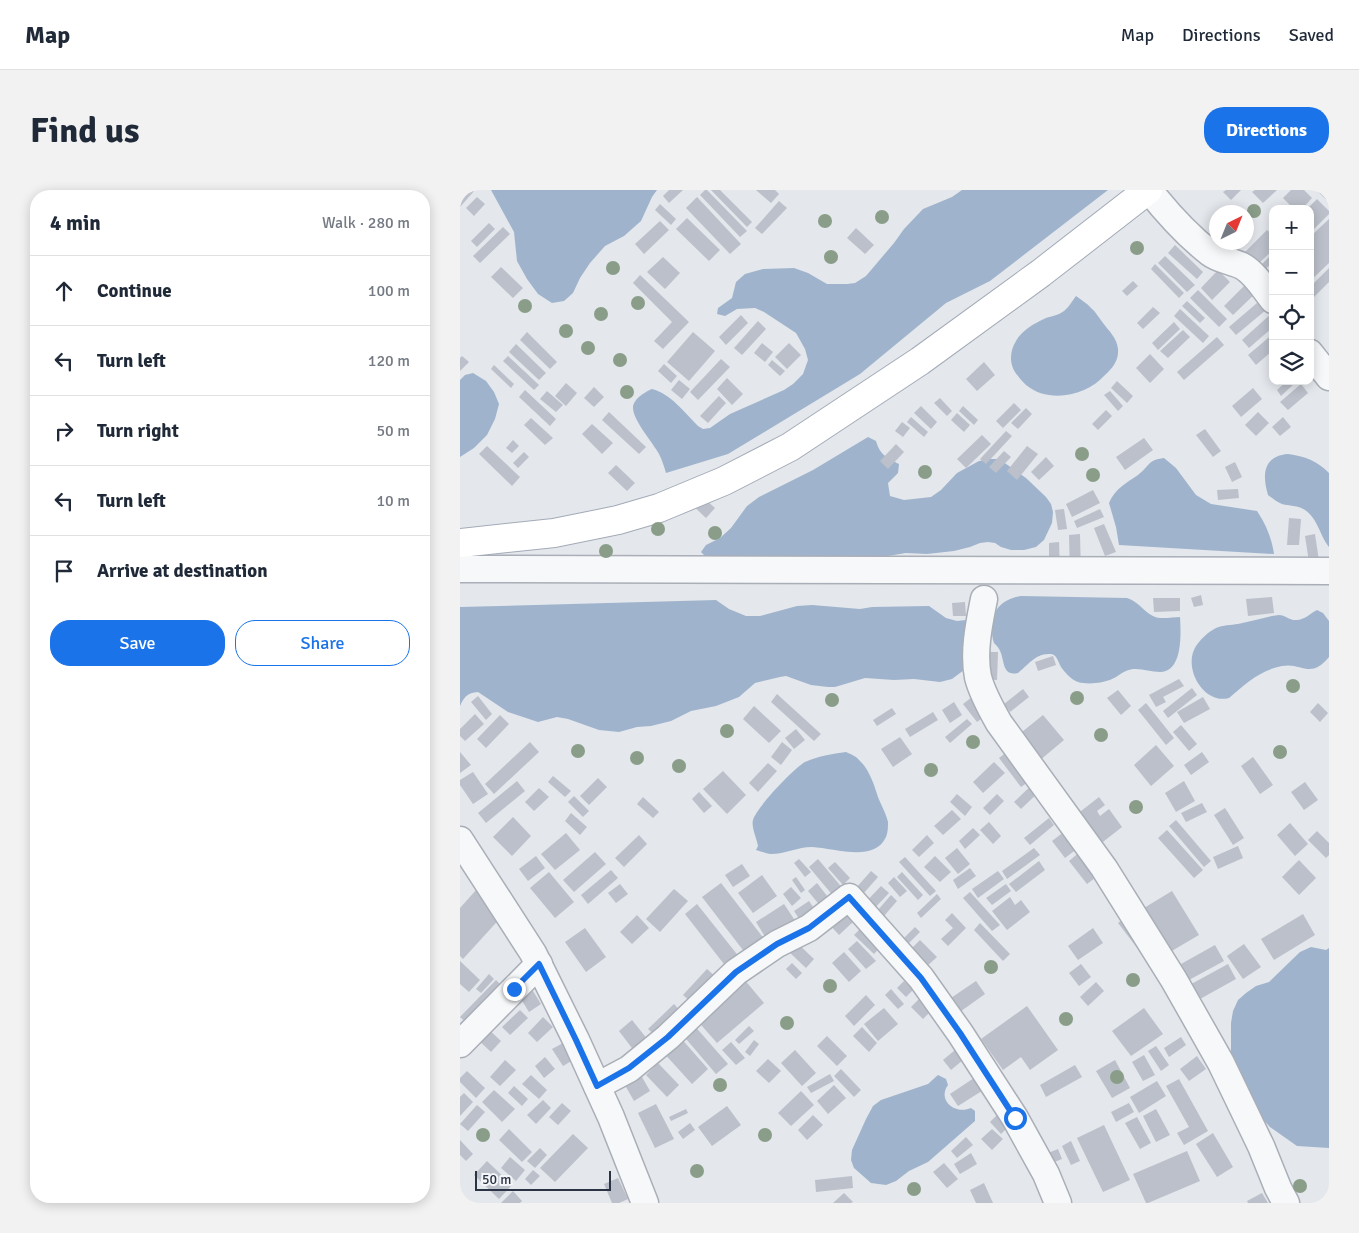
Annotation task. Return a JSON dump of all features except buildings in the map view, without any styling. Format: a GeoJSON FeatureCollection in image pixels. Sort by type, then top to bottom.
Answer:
{"type":"FeatureCollection","features":[{"type":"Feature","properties":{"kind":"main road"},"geometry":{"type":"LineString","coordinates":[[460,543],[554,533],[618,520],[659,508],[724,481],[790,447],[920,361],[1041,273],[1148,190]]}},
{"type":"Feature","properties":{"kind":"street"},"geometry":{"type":"LineString","coordinates":[[1148,190],[1195,240],[1212,255],[1244,267],[1258,279],[1269,295]]}},
{"type":"Feature","properties":{"kind":"street"},"geometry":{"type":"LineString","coordinates":[[1314,358],[1329,377]]}},
{"type":"Feature","properties":{"kind":"street"},"geometry":{"type":"LineString","coordinates":[[460,569],[1329,571]]}},
{"type":"Feature","properties":{"kind":"street"},"geometry":{"type":"LineString","coordinates":[[984,599],[979,623],[976,658],[978,677],[986,698],[999,724],[1104,868],[1174,980],[1221,1063],[1286,1203]]}},
{"type":"Feature","properties":{"kind":"street"},"geometry":{"type":"LineString","coordinates":[[460,840],[539,964],[611,1117],[644,1203]]}},
{"type":"Feature","properties":{"kind":"street"},"geometry":{"type":"LineString","coordinates":[[597,1086],[629,1068],[668,1037],[736,972],[777,944],[809,928],[849,897],[921,978],[960,1033],[1015,1118],[1046,1174],[1058,1203]]}},
{"type":"Feature","properties":{"kind":"street"},"geometry":{"type":"LineString","coordinates":[[460,1044],[539,964]]}},
{"type":"Feature","properties":{"kind":"water"},"geometry":{"type":"Polygon","coordinates":[[[491,190],[657,190],[641,221],[624,236],[605,246],[590,263],[573,293],[564,301],[552,303],[538,294],[517,261],[514,232],[491,190]]]}},
{"type":"Feature","properties":{"kind":"water"},"geometry":{"type":"Polygon","coordinates":[[[962,190],[1108,190],[990,281],[946,303],[860,374],[728,454],[666,473],[659,454],[634,413],[635,402],[643,394],[652,389],[659,391],[677,404],[703,429],[710,428],[730,414],[784,390],[803,374],[808,360],[805,349],[796,333],[755,308],[737,309],[725,316],[717,314],[718,308],[732,298],[736,282],[745,274],[763,269],[794,268],[808,273],[827,284],[855,283],[866,276],[904,229],[923,209],[952,197],[962,190]]]}},
{"type":"Feature","properties":{"kind":"water"},"geometry":{"type":"Polygon","coordinates":[[[1076,296],[1094,311],[1114,338],[1118,349],[1115,364],[1097,382],[1078,392],[1056,396],[1035,391],[1024,383],[1013,368],[1011,354],[1014,345],[1025,330],[1046,318],[1062,312],[1076,296]]]}},
{"type":"Feature","properties":{"kind":"water"},"geometry":{"type":"Polygon","coordinates":[[[473,373],[486,381],[494,392],[499,404],[495,419],[487,435],[474,448],[460,457],[460,380],[465,375],[473,373]]]}},
{"type":"Feature","properties":{"kind":"water"},"geometry":{"type":"Polygon","coordinates":[[[868,437],[876,441],[884,456],[899,464],[898,473],[888,483],[890,496],[904,500],[931,497],[941,490],[957,473],[979,461],[999,459],[1026,478],[1051,504],[1053,512],[1052,523],[1044,540],[1036,547],[1024,550],[1011,550],[988,542],[954,551],[927,554],[906,553],[888,556],[848,556],[815,560],[706,557],[701,552],[706,545],[720,538],[731,528],[747,506],[759,497],[813,470],[868,437]]]}},
{"type":"Feature","properties":{"kind":"water"},"geometry":{"type":"Polygon","coordinates":[[[1288,454],[1310,460],[1320,465],[1329,473],[1329,547],[1316,523],[1305,510],[1280,503],[1268,495],[1265,480],[1266,468],[1273,458],[1288,454]]]}},
{"type":"Feature","properties":{"kind":"water"},"geometry":{"type":"Polygon","coordinates":[[[1164,458],[1176,468],[1196,495],[1211,504],[1257,511],[1268,532],[1274,554],[1119,545],[1109,503],[1111,498],[1151,462],[1164,458]]]}},
{"type":"Feature","properties":{"kind":"water"},"geometry":{"type":"Polygon","coordinates":[[[1021,596],[1127,598],[1156,617],[1180,617],[1181,632],[1177,659],[1168,670],[1160,672],[1138,669],[1130,670],[1104,682],[1095,683],[1082,683],[1073,680],[1052,654],[1036,657],[1018,673],[1009,672],[1006,670],[1001,653],[993,641],[993,621],[996,610],[1004,602],[1021,596]]]}},
{"type":"Feature","properties":{"kind":"water"},"geometry":{"type":"Polygon","coordinates":[[[716,600],[729,609],[746,616],[760,616],[797,606],[812,605],[860,609],[929,606],[946,618],[957,621],[970,621],[966,666],[964,670],[952,679],[940,682],[914,679],[865,678],[835,687],[828,687],[811,685],[786,676],[780,677],[755,683],[739,697],[716,706],[691,711],[671,721],[619,732],[599,730],[557,717],[538,722],[508,712],[478,692],[466,696],[460,706],[460,607],[716,600]]]}},
{"type":"Feature","properties":{"kind":"water"},"geometry":{"type":"Polygon","coordinates":[[[1317,610],[1323,613],[1329,621],[1329,657],[1316,668],[1306,669],[1289,665],[1274,668],[1253,678],[1229,698],[1220,699],[1211,696],[1198,683],[1194,674],[1192,655],[1198,643],[1216,628],[1278,615],[1292,620],[1300,620],[1317,610]]]}},
{"type":"Feature","properties":{"kind":"water"},"geometry":{"type":"Polygon","coordinates":[[[846,752],[856,757],[866,768],[886,815],[888,822],[887,833],[880,845],[873,850],[863,852],[812,847],[771,854],[756,850],[758,846],[753,829],[753,820],[776,789],[805,762],[830,754],[846,752]]]}},
{"type":"Feature","properties":{"kind":"water"},"geometry":{"type":"Polygon","coordinates":[[[1311,947],[1326,950],[1329,948],[1329,1148],[1297,1146],[1270,1127],[1252,1108],[1231,1057],[1231,1023],[1233,1011],[1238,1000],[1256,986],[1269,982],[1300,952],[1311,947]]]}},
{"type":"Feature","properties":{"kind":"water"},"geometry":{"type":"Polygon","coordinates":[[[938,1075],[946,1079],[948,1085],[945,1096],[949,1105],[965,1110],[971,1108],[975,1111],[975,1121],[928,1162],[886,1185],[871,1183],[854,1168],[851,1160],[852,1150],[873,1106],[881,1100],[928,1084],[938,1075]]]}},
{"type":"Feature","properties":{"kind":"route"},"geometry":{"type":"LineString","coordinates":[[514,989],[539,964],[597,1086],[629,1068],[668,1037],[736,972],[777,944],[809,928],[849,897],[921,978],[960,1033],[1015,1118]]}}]}
